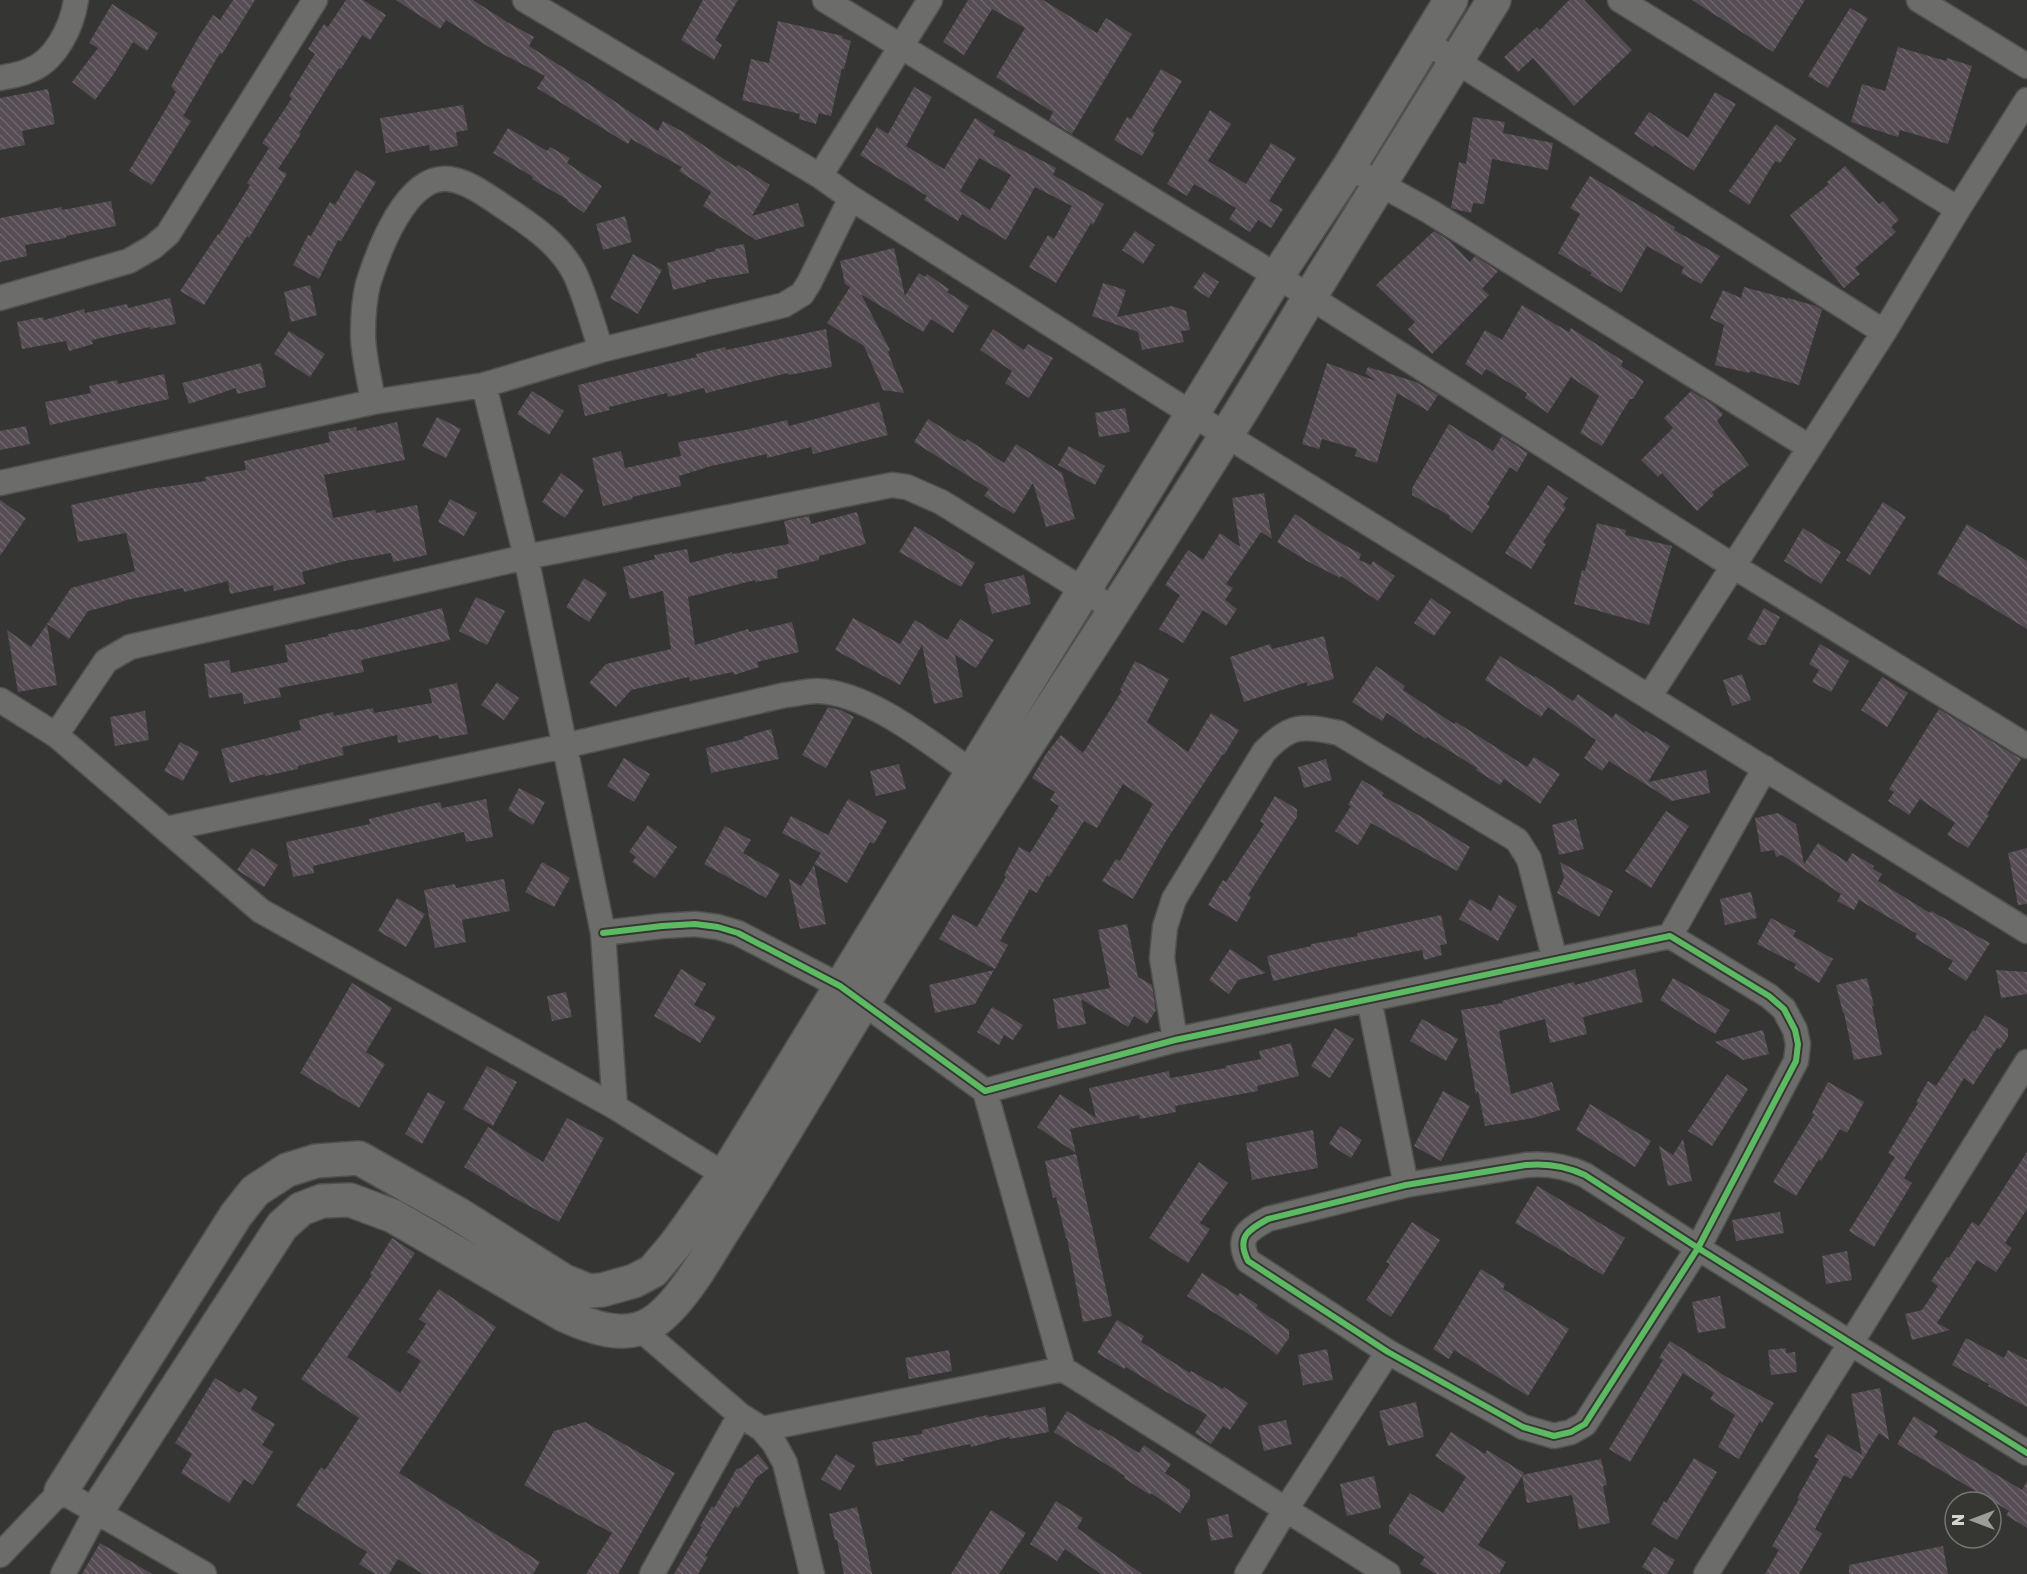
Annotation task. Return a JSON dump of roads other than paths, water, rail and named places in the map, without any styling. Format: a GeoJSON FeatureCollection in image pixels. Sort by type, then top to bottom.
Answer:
{"type":"FeatureCollection","features":[{"type":"Feature","properties":{"kind":"street"},"geometry":{"type":"LineString","coordinates":[[0,78],[29,71],[42,64],[56,49],[66,31],[76,0]]}},
{"type":"Feature","properties":{"kind":"street"},"geometry":{"type":"LineString","coordinates":[[0,298],[129,261],[153,247],[168,234],[315,0]]}},
{"type":"Feature","properties":{"kind":"street"},"geometry":{"type":"LineString","coordinates":[[525,0],[820,176],[1192,414],[2027,931]]}},
{"type":"Feature","properties":{"kind":"street"},"geometry":{"type":"LineString","coordinates":[[825,0],[1310,297],[1732,566],[2027,746]]}},
{"type":"Feature","properties":{"kind":"street"},"geometry":{"type":"LineString","coordinates":[[820,176],[930,0]]}},
{"type":"Feature","properties":{"kind":"street"},"geometry":{"type":"LineString","coordinates":[[63,1574],[96,1512],[282,1226],[301,1209],[322,1201],[350,1200],[393,1216],[586,1326],[604,1330],[639,1328],[650,1324],[675,1301],[706,1259],[736,1184],[985,781],[1084,589],[1276,276],[1349,167],[1451,0]]}},
{"type":"Feature","properties":{"kind":"street"},"geometry":{"type":"LineString","coordinates":[[985,781],[1114,609],[1227,435],[1494,0]]}},
{"type":"Feature","properties":{"kind":"street"},"geometry":{"type":"LineString","coordinates":[[1620,0],[1958,209]]}},
{"type":"Feature","properties":{"kind":"street"},"geometry":{"type":"LineString","coordinates":[[1919,0],[2027,66]]}},
{"type":"Feature","properties":{"kind":"street"},"geometry":{"type":"LineString","coordinates":[[1426,42],[1884,332]]}},
{"type":"Feature","properties":{"kind":"street"},"geometry":{"type":"LineString","coordinates":[[1650,697],[1884,332],[2027,100]]}},
{"type":"Feature","properties":{"kind":"street"},"geometry":{"type":"LineString","coordinates":[[1349,167],[1429,211],[1809,447]]}},
{"type":"Feature","properties":{"kind":"street"},"geometry":{"type":"LineString","coordinates":[[374,402],[363,337],[364,306],[368,286],[389,231],[406,203],[423,185],[439,179],[448,178],[460,182],[492,199],[528,224],[561,252],[574,273],[601,350]]}},
{"type":"Feature","properties":{"kind":"street"},"geometry":{"type":"LineString","coordinates":[[0,483],[374,402],[484,385],[601,350],[784,305],[802,294],[809,283],[852,198]]}},
{"type":"Feature","properties":{"kind":"street"},"geometry":{"type":"LineString","coordinates":[[484,385],[526,557],[603,933],[615,1107]]}},
{"type":"Feature","properties":{"kind":"street"},"geometry":{"type":"LineString","coordinates":[[56,735],[106,661],[130,647],[526,557],[892,485],[907,487],[941,502],[1114,609]]}},
{"type":"Feature","properties":{"kind":"street"},"geometry":{"type":"LineString","coordinates":[[166,829],[564,746],[785,695],[818,691],[848,696],[877,709],[985,781]]}},
{"type":"Feature","properties":{"kind":"street"},"geometry":{"type":"LineString","coordinates":[[0,700],[56,735],[261,911],[615,1107],[736,1184]]}},
{"type":"Feature","properties":{"kind":"street"},"geometry":{"type":"LineString","coordinates":[[1175,1040],[1162,958],[1165,927],[1174,899],[1264,752],[1278,737],[1297,729],[1320,729],[1339,733],[1517,840],[1529,859],[1555,960]]}},
{"type":"Feature","properties":{"kind":"street"},"geometry":{"type":"LineString","coordinates":[[1670,936],[1765,768]]}},
{"type":"Feature","properties":{"kind":"street"},"geometry":{"type":"LineString","coordinates":[[603,933],[695,924],[738,933],[852,994],[985,1091],[1062,1369],[1388,1574]]}},
{"type":"Feature","properties":{"kind":"street"},"geometry":{"type":"LineString","coordinates":[[985,1091],[1175,1040],[1670,936],[1769,996],[1784,1009],[1795,1030],[1798,1044],[1796,1061],[1698,1248],[1585,1424],[1571,1432],[1554,1436],[1523,1427],[1388,1352],[1248,1261],[1244,1251],[1244,1239],[1250,1229],[1268,1219],[1406,1185],[1526,1165],[1564,1167],[1585,1175],[1698,1248],[2027,1454]]}},
{"type":"Feature","properties":{"kind":"street"},"geometry":{"type":"LineString","coordinates":[[1369,999],[1406,1185]]}},
{"type":"Feature","properties":{"kind":"street"},"geometry":{"type":"LineString","coordinates":[[1706,1574],[2027,1062]]}},
{"type":"Feature","properties":{"kind":"street"},"geometry":{"type":"LineString","coordinates":[[0,1555],[61,1491],[236,1215],[255,1191],[287,1170],[316,1161],[359,1158],[458,1214],[564,1281],[589,1291],[616,1287],[653,1271],[675,1245],[736,1184]]}},
{"type":"Feature","properties":{"kind":"street"},"geometry":{"type":"LineString","coordinates":[[639,1328],[740,1415],[762,1429],[774,1443],[785,1462],[812,1574]]}},
{"type":"Feature","properties":{"kind":"street"},"geometry":{"type":"LineString","coordinates":[[1247,1574],[1388,1352]]}},
{"type":"Feature","properties":{"kind":"street"},"geometry":{"type":"LineString","coordinates":[[762,1429],[1062,1369]]}},
{"type":"Feature","properties":{"kind":"street"},"geometry":{"type":"LineString","coordinates":[[652,1574],[740,1415]]}},
{"type":"Feature","properties":{"kind":"street"},"geometry":{"type":"LineString","coordinates":[[61,1491],[204,1574]]}}]}
